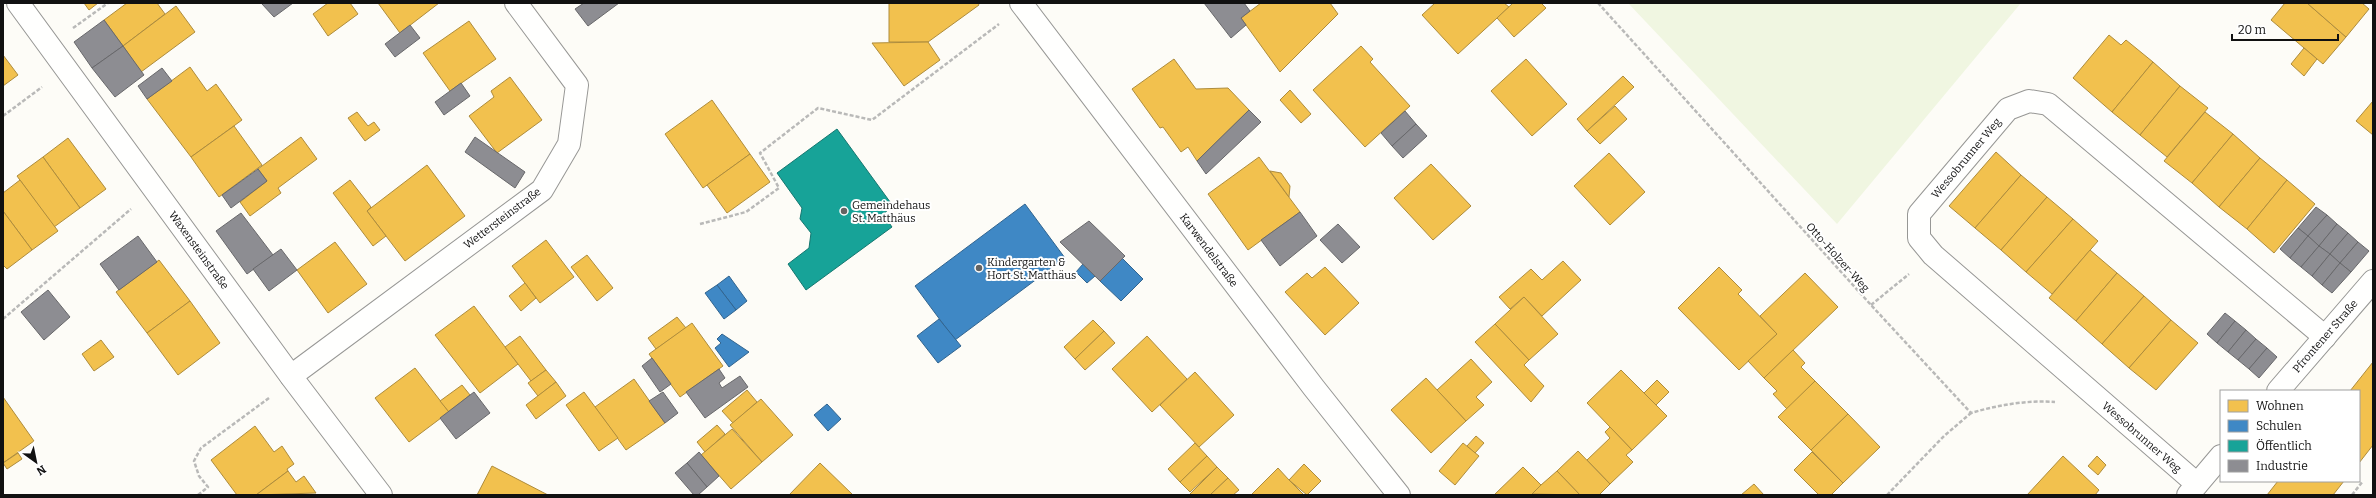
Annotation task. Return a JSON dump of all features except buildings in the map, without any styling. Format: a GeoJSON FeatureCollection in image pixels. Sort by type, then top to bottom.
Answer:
{"type":"FeatureCollection","features":[{"type":"Feature","properties":{"kind":"street","name":"Waxensteinstraße"},"geometry":{"type":"LineString","coordinates":[[18,3],[292,377],[381,495]]}},
{"type":"Feature","properties":{"kind":"street","name":"Wettersteinstraße"},"geometry":{"type":"LineString","coordinates":[[292,377],[542,190],[569,144],[577,85],[516,3]]}},
{"type":"Feature","properties":{"kind":"street","name":"Karwendelstraße"},"geometry":{"type":"LineString","coordinates":[[1022,4],[1314,388],[1399,495]]}},
{"type":"Feature","properties":{"kind":"street","name":"Wessobrunner Weg"},"geometry":{"type":"LineString","coordinates":[[2192,489],[1933,255],[1919,238],[1919,214],[2008,109],[2029,101],[2048,104],[2325,337]]}},
{"type":"Feature","properties":{"kind":"street","name":"Pfrontener Straße"},"geometry":{"type":"LineString","coordinates":[[2279,390],[2373,281]]}},
{"type":"Feature","properties":{"kind":"street"},"geometry":{"type":"LineString","coordinates":[[2192,489],[2220,457]]}},
{"type":"Feature","properties":{"kind":"path"},"geometry":{"type":"LineString","coordinates":[[49,46],[108,3]]}},
{"type":"Feature","properties":{"kind":"path","name":"Otto-Holzer-Weg"},"geometry":{"type":"LineString","coordinates":[[1598,3],[1870,305],[1971,413]]}},
{"type":"Feature","properties":{"kind":"path"},"geometry":{"type":"LineString","coordinates":[[700,224],[746,212],[779,188],[760,153],[818,108],[872,120],[1022,4]]}},
{"type":"Feature","properties":{"kind":"path"},"geometry":{"type":"LineString","coordinates":[[3,116],[66,69]]}},
{"type":"Feature","properties":{"kind":"path"},"geometry":{"type":"LineString","coordinates":[[3,320],[155,189]]}},
{"type":"Feature","properties":{"kind":"path"},"geometry":{"type":"LineString","coordinates":[[1870,305],[1933,255]]}},
{"type":"Feature","properties":{"kind":"path"},"geometry":{"type":"LineString","coordinates":[[198,495],[208,488],[199,476],[194,461],[201,448],[292,377]]}},
{"type":"Feature","properties":{"kind":"path"},"geometry":{"type":"LineString","coordinates":[[1887,495],[1944,436],[1971,413],[1991,407],[2023,403],[2061,403]]}},
{"type":"Feature","properties":{"kind":"path"},"geometry":{"type":"LineString","coordinates":[[2352,495],[2363,481]]}},
{"type":"Feature","properties":{"kind":"green space"},"geometry":{"type":"Polygon","coordinates":[[[1628,3],[2021,3],[1837,224],[1628,3]]]}},
{"type":"Feature","properties":{"kind":"place","name":"Gemeindehaus St. Matthäus"},"geometry":{"type":"Point","coordinates":[844,211]}},
{"type":"Feature","properties":{"kind":"place","name":"Kindergarten & Hort St. Matthäus"},"geometry":{"type":"Point","coordinates":[979,268]}}]}
